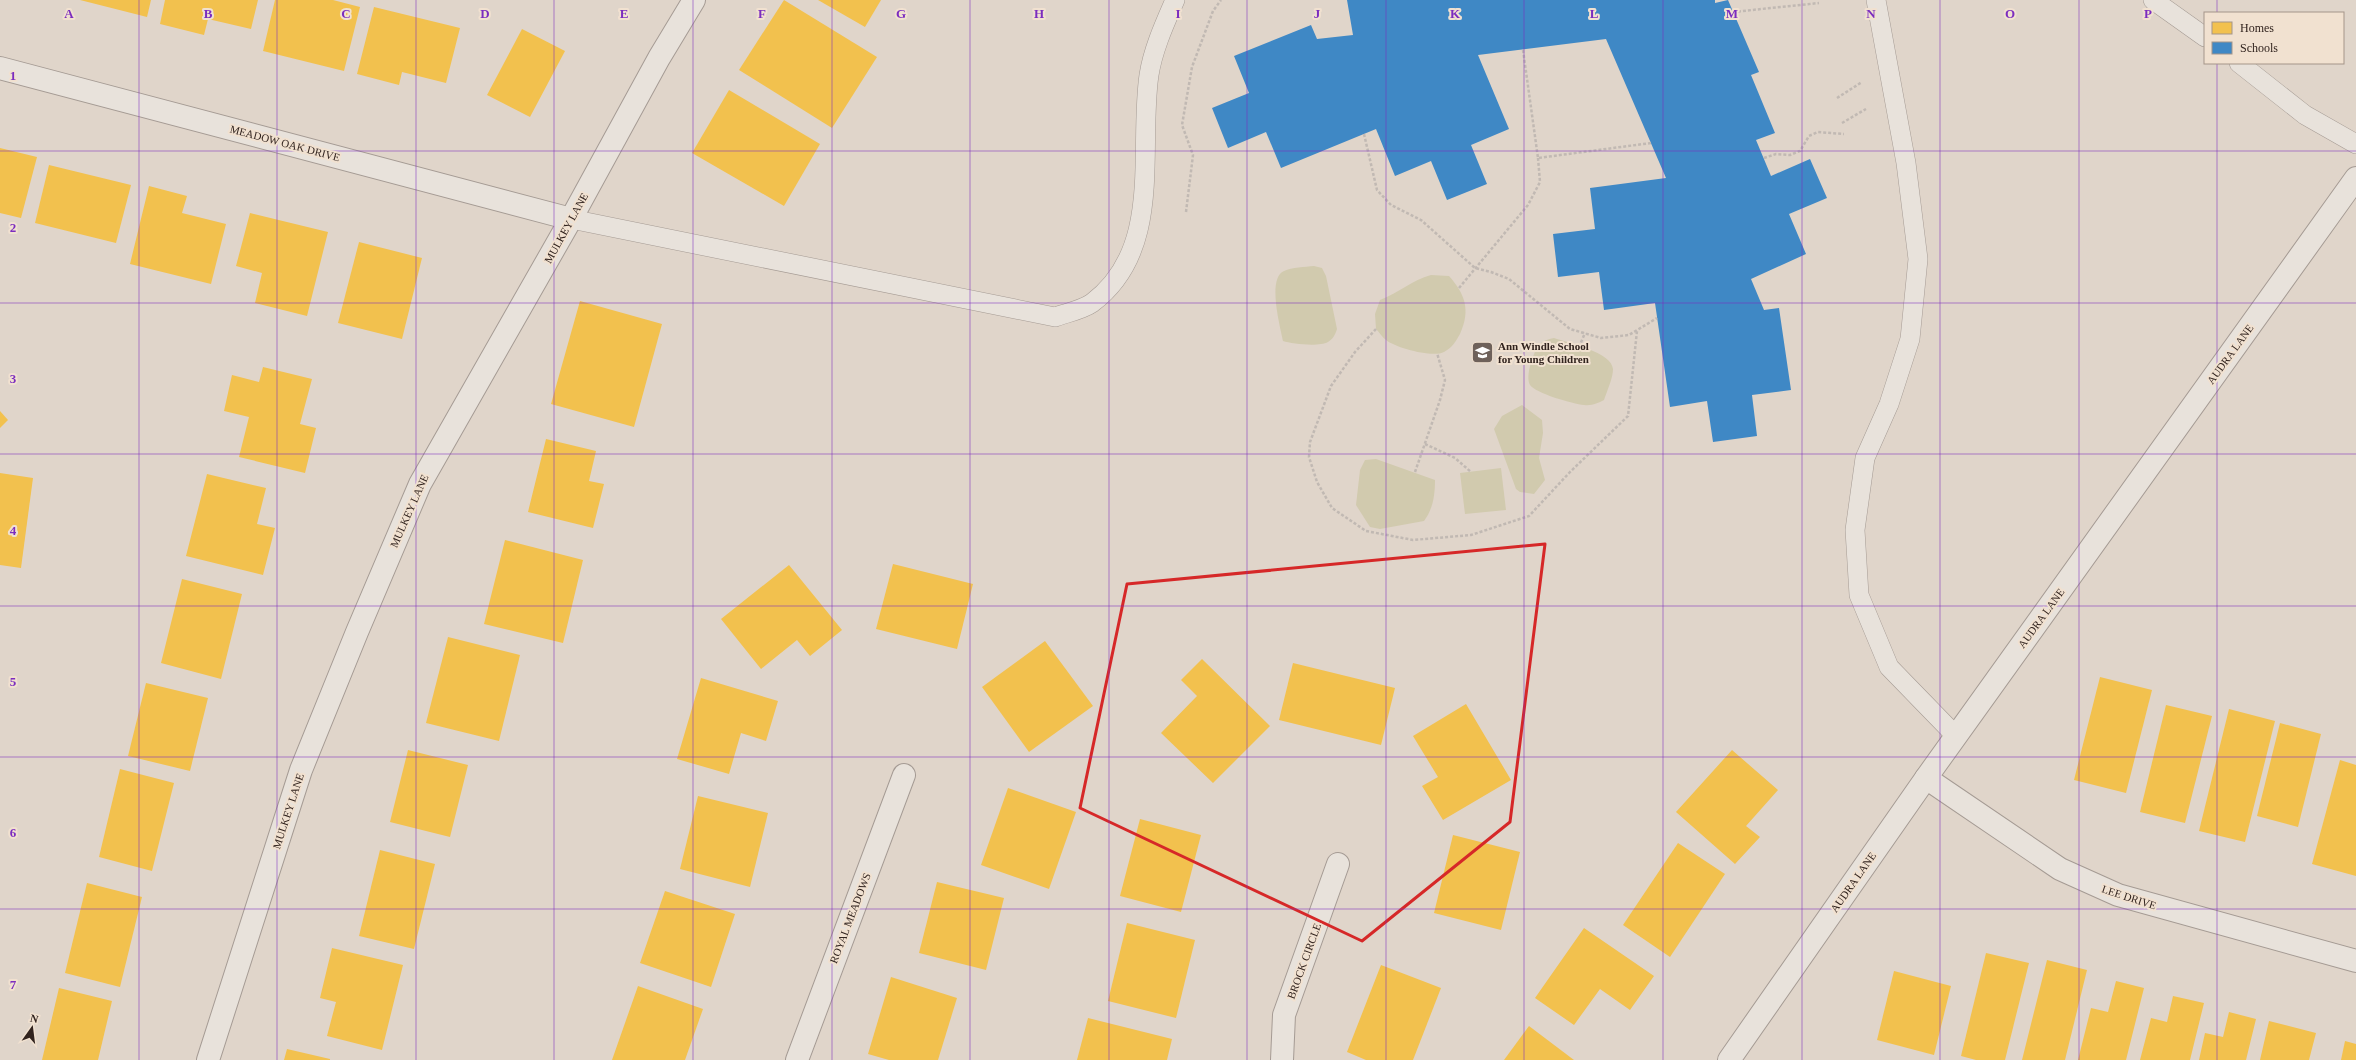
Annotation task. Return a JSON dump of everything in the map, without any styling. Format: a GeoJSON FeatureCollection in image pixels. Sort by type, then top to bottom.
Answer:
{"type":"FeatureCollection","features":[{"type":"Feature","properties":{"kind":"street","name":"MULKEY LANE"},"geometry":{"type":"LineString","coordinates":[[208,1060],[301,770],[414,498],[571,219],[659,58],[694,0]]}},
{"type":"Feature","properties":{"kind":"street","name":"MEADOW OAK DRIVE"},"geometry":{"type":"LineString","coordinates":[[0,68],[571,219]]}},
{"type":"Feature","properties":{"kind":"street","name":"AUDRA LANE"},"geometry":{"type":"LineString","coordinates":[[1729,1060],[1926,778],[2356,178]]}},
{"type":"Feature","properties":{"kind":"street","name":"ROYAL MEADOWS"},"geometry":{"type":"LineString","coordinates":[[797,1060],[904,775]]}},
{"type":"Feature","properties":{"kind":"street","name":"LEE DRIVE"},"geometry":{"type":"LineString","coordinates":[[1926,778],[2060,870],[2080,880],[2132,899],[2356,961]]}},
{"type":"Feature","properties":{"kind":"street","name":"BROCK CIRCLE"},"geometry":{"type":"LineString","coordinates":[[1282,1060],[1284,1016],[1338,864]]}},
{"type":"Feature","properties":{"kind":"lane"},"geometry":{"type":"LineString","coordinates":[[571,219],[1055,317],[1091,303],[1120,274],[1136,242],[1145,184],[1149,74],[1162,28],[1175,0]]}},
{"type":"Feature","properties":{"kind":"lane"},"geometry":{"type":"LineString","coordinates":[[1876,0],[1906,163],[1918,259],[1910,339],[1889,404],[1865,458],[1855,530],[1859,596],[1889,667],[1956,736]]}},
{"type":"Feature","properties":{"kind":"lane"},"geometry":{"type":"LineString","coordinates":[[2153,0],[2204,36]]}},
{"type":"Feature","properties":{"kind":"lane"},"geometry":{"type":"LineString","coordinates":[[2239,64],[2305,115],[2356,144]]}},
{"type":"Feature","properties":{"kind":"path"},"geometry":{"type":"LineString","coordinates":[[1186,212],[1194,155],[1182,125],[1192,67],[1213,11],[1221,0]]}},
{"type":"Feature","properties":{"kind":"path"},"geometry":{"type":"LineString","coordinates":[[1733,12],[1819,3]]}},
{"type":"Feature","properties":{"kind":"path"},"geometry":{"type":"LineString","coordinates":[[1459,288],[1528,205],[1540,182],[1523,50]]}},
{"type":"Feature","properties":{"kind":"path"},"geometry":{"type":"LineString","coordinates":[[1764,158],[1776,154],[1790,155],[1800,151],[1809,136],[1818,132],[1844,134]]}},
{"type":"Feature","properties":{"kind":"path"},"geometry":{"type":"LineString","coordinates":[[1364,134],[1377,190],[1391,205],[1421,220],[1475,268],[1509,279],[1570,329],[1601,338],[1629,335],[1657,318]]}},
{"type":"Feature","properties":{"kind":"path"},"geometry":{"type":"LineString","coordinates":[[1538,158],[1651,143]]}},
{"type":"Feature","properties":{"kind":"path"},"geometry":{"type":"LineString","coordinates":[[1376,329],[1355,352],[1331,386],[1310,442],[1309,457],[1317,482],[1332,508],[1366,531],[1413,540],[1471,535],[1529,516],[1570,472],[1628,416],[1637,331]]}},
{"type":"Feature","properties":{"kind":"path"},"geometry":{"type":"LineString","coordinates":[[1579,347],[1585,333]]}},
{"type":"Feature","properties":{"kind":"path"},"geometry":{"type":"LineString","coordinates":[[1414,472],[1425,444],[1445,380],[1437,353]]}},
{"type":"Feature","properties":{"kind":"path"},"geometry":{"type":"LineString","coordinates":[[1425,444],[1455,458],[1471,472]]}},
{"type":"Feature","properties":{"kind":"highlighted area"},"geometry":{"type":"Polygon","coordinates":[[[1545,544],[1510,822],[1362,941],[1080,808],[1127,584],[1545,544]]]}},
{"type":"Feature","properties":{"kind":"shaded area"},"geometry":{"type":"Polygon","coordinates":[[[1314,266],[1322,268],[1326,276],[1337,329],[1333,338],[1324,344],[1312,345],[1283,341],[1275,292],[1279,275],[1284,271],[1291,269],[1314,266]]]}},
{"type":"Feature","properties":{"kind":"shaded area"},"geometry":{"type":"Polygon","coordinates":[[[1431,275],[1449,276],[1459,289],[1465,303],[1466,310],[1460,334],[1449,348],[1439,354],[1423,353],[1398,346],[1386,340],[1376,329],[1375,314],[1380,300],[1424,277],[1431,275]]]}},
{"type":"Feature","properties":{"kind":"shaded area"},"geometry":{"type":"Polygon","coordinates":[[[1554,338],[1598,353],[1611,363],[1613,373],[1604,400],[1592,405],[1579,404],[1546,395],[1530,385],[1528,376],[1529,371],[1532,359],[1538,346],[1547,340],[1554,338]]]}},
{"type":"Feature","properties":{"kind":"shaded area"},"geometry":{"type":"Polygon","coordinates":[[[1522,405],[1542,420],[1543,433],[1539,458],[1545,480],[1534,494],[1520,492],[1516,489],[1494,429],[1502,416],[1522,405]]]}},
{"type":"Feature","properties":{"kind":"shaded area"},"geometry":{"type":"Polygon","coordinates":[[[1376,459],[1435,480],[1433,502],[1430,512],[1424,521],[1380,529],[1370,527],[1356,505],[1360,470],[1365,460],[1376,459]]]}},
{"type":"Feature","properties":{"kind":"shaded area"},"geometry":{"type":"Polygon","coordinates":[[[1501,468],[1506,510],[1465,514],[1460,473],[1501,468]]]}},
{"type":"Feature","properties":{"kind":"building: Homes"},"geometry":{"type":"Polygon","coordinates":[[[80,0],[151,0],[147,17],[80,0]]]}},
{"type":"Feature","properties":{"kind":"building: Homes"},"geometry":{"type":"Polygon","coordinates":[[[165,0],[258,0],[251,29],[208,19],[204,35],[160,24],[165,0]]]}},
{"type":"Feature","properties":{"kind":"building: Homes"},"geometry":{"type":"Polygon","coordinates":[[[275,0],[333,0],[360,7],[344,71],[263,51],[275,0]]]}},
{"type":"Feature","properties":{"kind":"building: Homes"},"geometry":{"type":"Polygon","coordinates":[[[784,0],[877,57],[832,128],[739,70],[784,0]]]}},
{"type":"Feature","properties":{"kind":"building: Homes"},"geometry":{"type":"Polygon","coordinates":[[[818,0],[881,0],[865,27],[818,0]]]}},
{"type":"Feature","properties":{"kind":"building: Homes"},"geometry":{"type":"Polygon","coordinates":[[[374,7],[460,28],[446,83],[402,72],[399,85],[357,74],[374,7]]]}},
{"type":"Feature","properties":{"kind":"building: Homes"},"geometry":{"type":"Polygon","coordinates":[[[522,29],[565,51],[530,117],[487,95],[522,29]]]}},
{"type":"Feature","properties":{"kind":"building: Homes"},"geometry":{"type":"Polygon","coordinates":[[[729,90],[820,144],[784,206],[692,153],[729,90]]]}},
{"type":"Feature","properties":{"kind":"building: Homes"},"geometry":{"type":"Polygon","coordinates":[[[0,148],[37,157],[21,218],[0,213],[0,148]]]}},
{"type":"Feature","properties":{"kind":"building: Homes"},"geometry":{"type":"Polygon","coordinates":[[[49,165],[131,185],[116,243],[35,223],[49,165]]]}},
{"type":"Feature","properties":{"kind":"building: Homes"},"geometry":{"type":"Polygon","coordinates":[[[149,186],[187,196],[182,213],[226,224],[211,284],[130,264],[149,186]]]}},
{"type":"Feature","properties":{"kind":"building: Homes"},"geometry":{"type":"Polygon","coordinates":[[[250,213],[328,232],[307,316],[255,303],[262,273],[236,266],[250,213]]]}},
{"type":"Feature","properties":{"kind":"building: Homes"},"geometry":{"type":"Polygon","coordinates":[[[359,242],[422,258],[402,339],[338,323],[359,242]]]}},
{"type":"Feature","properties":{"kind":"building: Homes"},"geometry":{"type":"Polygon","coordinates":[[[580,301],[662,324],[634,427],[551,404],[580,301]]]}},
{"type":"Feature","properties":{"kind":"building: Homes"},"geometry":{"type":"Polygon","coordinates":[[[263,367],[312,379],[300,424],[316,428],[305,473],[239,457],[249,417],[224,411],[232,375],[259,382],[263,367]]]}},
{"type":"Feature","properties":{"kind":"building: Homes"},"geometry":{"type":"Polygon","coordinates":[[[0,411],[8,420],[0,428],[0,411]]]}},
{"type":"Feature","properties":{"kind":"building: Homes"},"geometry":{"type":"Polygon","coordinates":[[[546,439],[596,451],[589,481],[604,484],[593,528],[528,512],[546,439]]]}},
{"type":"Feature","properties":{"kind":"building: Homes"},"geometry":{"type":"Polygon","coordinates":[[[0,473],[33,478],[21,568],[0,565],[0,473]]]}},
{"type":"Feature","properties":{"kind":"building: Homes"},"geometry":{"type":"Polygon","coordinates":[[[207,474],[266,488],[257,524],[275,528],[263,575],[186,556],[207,474]]]}},
{"type":"Feature","properties":{"kind":"building: Homes"},"geometry":{"type":"Polygon","coordinates":[[[505,540],[583,560],[563,643],[484,624],[505,540]]]}},
{"type":"Feature","properties":{"kind":"building: Homes"},"geometry":{"type":"Polygon","coordinates":[[[893,564],[973,584],[957,649],[876,629],[893,564]]]}},
{"type":"Feature","properties":{"kind":"building: Homes"},"geometry":{"type":"Polygon","coordinates":[[[789,565],[842,630],[810,656],[797,640],[761,669],[721,619],[789,565]]]}},
{"type":"Feature","properties":{"kind":"building: Homes"},"geometry":{"type":"Polygon","coordinates":[[[182,579],[242,594],[221,679],[161,663],[182,579]]]}},
{"type":"Feature","properties":{"kind":"building: Homes"},"geometry":{"type":"Polygon","coordinates":[[[448,637],[520,655],[499,741],[426,723],[448,637]]]}},
{"type":"Feature","properties":{"kind":"building: Homes"},"geometry":{"type":"Polygon","coordinates":[[[1045,641],[1093,706],[1029,752],[982,687],[1045,641]]]}},
{"type":"Feature","properties":{"kind":"building: Homes"},"geometry":{"type":"Polygon","coordinates":[[[1202,659],[1270,726],[1213,783],[1161,733],[1197,696],[1181,680],[1202,659]]]}},
{"type":"Feature","properties":{"kind":"building: Homes"},"geometry":{"type":"Polygon","coordinates":[[[1293,663],[1395,688],[1381,745],[1279,720],[1293,663]]]}},
{"type":"Feature","properties":{"kind":"building: Homes"},"geometry":{"type":"Polygon","coordinates":[[[2100,677],[2152,690],[2126,793],[2074,780],[2100,677]]]}},
{"type":"Feature","properties":{"kind":"building: Homes"},"geometry":{"type":"Polygon","coordinates":[[[701,678],[778,701],[766,741],[741,733],[729,774],[677,759],[701,678]]]}},
{"type":"Feature","properties":{"kind":"building: Homes"},"geometry":{"type":"Polygon","coordinates":[[[146,683],[208,698],[190,771],[128,756],[146,683]]]}},
{"type":"Feature","properties":{"kind":"building: Homes"},"geometry":{"type":"Polygon","coordinates":[[[1466,704],[1511,780],[1443,820],[1422,786],[1438,777],[1413,736],[1466,704]]]}},
{"type":"Feature","properties":{"kind":"building: Homes"},"geometry":{"type":"Polygon","coordinates":[[[2166,705],[2212,716],[2185,823],[2140,812],[2166,705]]]}},
{"type":"Feature","properties":{"kind":"building: Homes"},"geometry":{"type":"Polygon","coordinates":[[[2229,709],[2275,721],[2245,842],[2199,831],[2229,709]]]}},
{"type":"Feature","properties":{"kind":"building: Homes"},"geometry":{"type":"Polygon","coordinates":[[[2280,723],[2321,734],[2298,827],[2257,816],[2280,723]]]}},
{"type":"Feature","properties":{"kind":"building: Homes"},"geometry":{"type":"Polygon","coordinates":[[[408,750],[468,765],[450,837],[390,822],[408,750]]]}},
{"type":"Feature","properties":{"kind":"building: Homes"},"geometry":{"type":"Polygon","coordinates":[[[1732,750],[1778,790],[1746,826],[1760,837],[1735,864],[1676,812],[1732,750]]]}},
{"type":"Feature","properties":{"kind":"building: Homes"},"geometry":{"type":"Polygon","coordinates":[[[2340,760],[2356,765],[2356,876],[2312,864],[2340,760]]]}},
{"type":"Feature","properties":{"kind":"building: Homes"},"geometry":{"type":"Polygon","coordinates":[[[120,769],[174,783],[152,871],[99,857],[120,769]]]}},
{"type":"Feature","properties":{"kind":"building: Homes"},"geometry":{"type":"Polygon","coordinates":[[[1008,788],[1076,812],[1049,889],[981,865],[1008,788]]]}},
{"type":"Feature","properties":{"kind":"building: Homes"},"geometry":{"type":"Polygon","coordinates":[[[698,796],[768,813],[750,887],[680,869],[698,796]]]}},
{"type":"Feature","properties":{"kind":"building: Homes"},"geometry":{"type":"Polygon","coordinates":[[[1140,819],[1201,835],[1181,912],[1120,896],[1140,819]]]}},
{"type":"Feature","properties":{"kind":"building: Homes"},"geometry":{"type":"Polygon","coordinates":[[[1453,835],[1520,852],[1501,930],[1434,913],[1453,835]]]}},
{"type":"Feature","properties":{"kind":"building: Homes"},"geometry":{"type":"Polygon","coordinates":[[[1678,843],[1725,874],[1670,957],[1623,925],[1678,843]]]}},
{"type":"Feature","properties":{"kind":"building: Homes"},"geometry":{"type":"Polygon","coordinates":[[[380,850],[435,864],[414,949],[359,936],[380,850]]]}},
{"type":"Feature","properties":{"kind":"building: Homes"},"geometry":{"type":"Polygon","coordinates":[[[937,882],[1004,898],[986,970],[919,953],[937,882]]]}},
{"type":"Feature","properties":{"kind":"building: Homes"},"geometry":{"type":"Polygon","coordinates":[[[87,883],[142,897],[120,987],[65,973],[87,883]]]}},
{"type":"Feature","properties":{"kind":"building: Homes"},"geometry":{"type":"Polygon","coordinates":[[[665,891],[735,914],[711,987],[640,963],[665,891]]]}},
{"type":"Feature","properties":{"kind":"building: Homes"},"geometry":{"type":"Polygon","coordinates":[[[1127,923],[1195,940],[1176,1018],[1108,1001],[1127,923]]]}},
{"type":"Feature","properties":{"kind":"building: Homes"},"geometry":{"type":"Polygon","coordinates":[[[1584,928],[1654,976],[1630,1010],[1600,989],[1574,1025],[1535,998],[1584,928]]]}},
{"type":"Feature","properties":{"kind":"building: Homes"},"geometry":{"type":"Polygon","coordinates":[[[332,948],[403,965],[382,1050],[327,1036],[336,1002],[320,998],[332,948]]]}},
{"type":"Feature","properties":{"kind":"building: Homes"},"geometry":{"type":"Polygon","coordinates":[[[1986,953],[2029,963],[2005,1060],[1976,1060],[1961,1056],[1986,953]]]}},
{"type":"Feature","properties":{"kind":"building: Homes"},"geometry":{"type":"Polygon","coordinates":[[[2047,960],[2087,970],[2065,1060],[2022,1060],[2047,960]]]}},
{"type":"Feature","properties":{"kind":"building: Homes"},"geometry":{"type":"Polygon","coordinates":[[[1381,965],[1441,988],[1413,1060],[1366,1060],[1347,1052],[1381,965]]]}},
{"type":"Feature","properties":{"kind":"building: Homes"},"geometry":{"type":"Polygon","coordinates":[[[1894,971],[1951,986],[1934,1055],[1877,1040],[1894,971]]]}},
{"type":"Feature","properties":{"kind":"building: Homes"},"geometry":{"type":"Polygon","coordinates":[[[891,977],[957,998],[938,1060],[889,1060],[868,1054],[891,977]]]}},
{"type":"Feature","properties":{"kind":"building: Homes"},"geometry":{"type":"Polygon","coordinates":[[[2116,981],[2144,988],[2126,1060],[2078,1060],[2091,1008],[2108,1012],[2116,981]]]}},
{"type":"Feature","properties":{"kind":"building: Homes"},"geometry":{"type":"Polygon","coordinates":[[[638,986],[703,1009],[685,1060],[612,1060],[638,986]]]}},
{"type":"Feature","properties":{"kind":"building: Homes"},"geometry":{"type":"Polygon","coordinates":[[[59,988],[112,1001],[98,1060],[42,1060],[59,988]]]}},
{"type":"Feature","properties":{"kind":"building: Homes"},"geometry":{"type":"Polygon","coordinates":[[[2173,996],[2204,1003],[2190,1060],[2140,1060],[2151,1018],[2167,1022],[2173,996]]]}},
{"type":"Feature","properties":{"kind":"building: Homes"},"geometry":{"type":"Polygon","coordinates":[[[2229,1012],[2256,1019],[2246,1060],[2199,1060],[2205,1033],[2223,1037],[2229,1012]]]}},
{"type":"Feature","properties":{"kind":"building: Homes"},"geometry":{"type":"Polygon","coordinates":[[[1088,1018],[1172,1039],[1167,1060],[1077,1060],[1088,1018]]]}},
{"type":"Feature","properties":{"kind":"building: Homes"},"geometry":{"type":"Polygon","coordinates":[[[2269,1021],[2316,1033],[2309,1060],[2260,1060],[2269,1021]]]}},
{"type":"Feature","properties":{"kind":"building: Homes"},"geometry":{"type":"Polygon","coordinates":[[[1529,1026],[1574,1060],[1504,1060],[1529,1026]]]}},
{"type":"Feature","properties":{"kind":"building: Homes"},"geometry":{"type":"Polygon","coordinates":[[[2345,1041],[2356,1044],[2356,1060],[2341,1060],[2345,1041]]]}},
{"type":"Feature","properties":{"kind":"building: Homes"},"geometry":{"type":"Polygon","coordinates":[[[287,1049],[330,1059],[330,1060],[284,1060],[287,1049]]]}},
{"type":"Feature","properties":{"kind":"building: Schools","name":"Ann Windle School for Young Children"},"geometry":{"type":"Polygon","coordinates":[[[1347,0],[1715,0],[1715,3],[1728,0],[1759,72],[1751,75],[1775,133],[1756,140],[1771,176],[1810,159],[1827,198],[1789,214],[1806,254],[1751,279],[1764,310],[1779,308],[1791,390],[1752,395],[1757,436],[1713,442],[1707,401],[1670,407],[1655,303],[1604,310],[1599,272],[1558,277],[1553,234],[1595,229],[1590,188],[1666,178],[1606,39],[1478,55],[1509,129],[1471,145],[1487,184],[1447,200],[1431,161],[1395,176],[1376,129],[1281,168],[1266,132],[1228,148],[1212,108],[1249,93],[1234,56],[1311,25],[1317,39],[1353,35],[1347,0]]]}},
{"type":"Feature","properties":{"kind":"place","name":"Ann Windle School for Young Children"},"geometry":{"type":"Point","coordinates":[1482,352]}}]}
